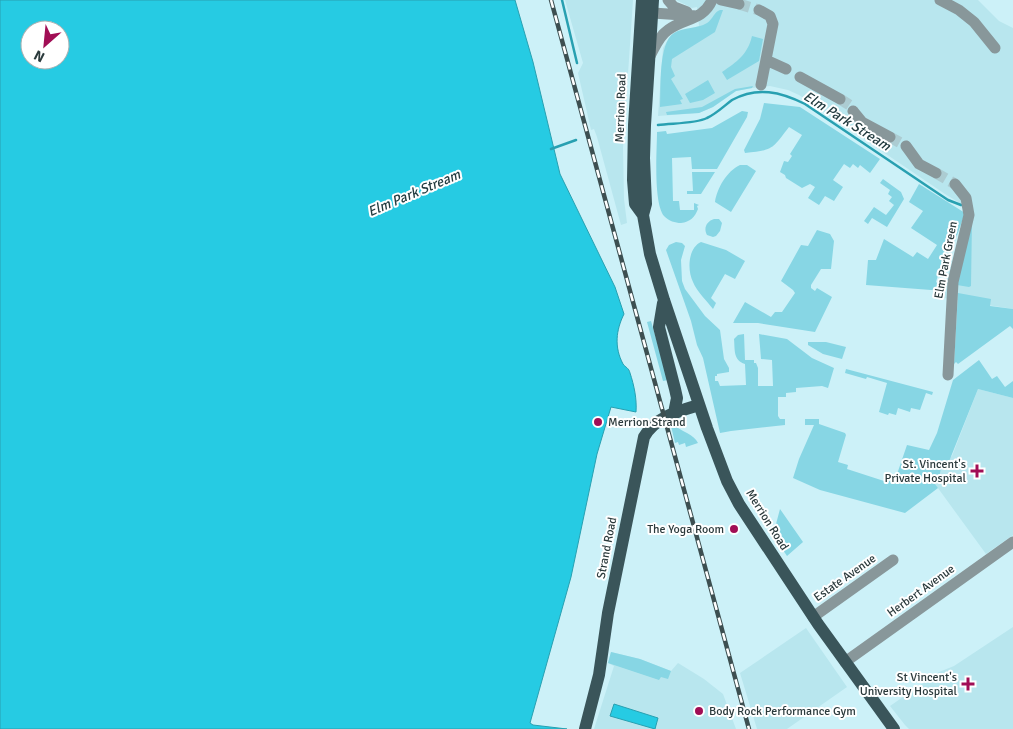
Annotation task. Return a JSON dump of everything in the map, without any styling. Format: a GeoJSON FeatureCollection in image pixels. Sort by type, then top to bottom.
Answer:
{"type":"FeatureCollection","features":[{"type":"Feature","properties":{"kind":"main road","name":"Merrion Road"},"geometry":{"type":"LineString","coordinates":[[647,6],[649,57],[644,158],[646,204],[643,215],[650,254],[699,405],[721,466],[739,504],[813,617],[894,729]]}},
{"type":"Feature","properties":{"kind":"main road","name":"Merrion Road"},"geometry":{"type":"LineString","coordinates":[[643,215],[635,204],[633,180],[635,86],[647,6]]}},
{"type":"Feature","properties":{"kind":"main road","name":"Merrion Road"},"geometry":{"type":"LineString","coordinates":[[664,300],[659,327],[676,389],[677,398],[674,413]]}},
{"type":"Feature","properties":{"kind":"main road","name":"Strand Road"},"geometry":{"type":"LineString","coordinates":[[585,729],[598,682],[608,613],[644,438],[648,430],[674,413],[699,405]]}},
{"type":"Feature","properties":{"kind":"street"},"geometry":{"type":"LineString","coordinates":[[668,0],[674,7],[699,16]]}},
{"type":"Feature","properties":{"kind":"street"},"geometry":{"type":"LineString","coordinates":[[699,16],[708,8],[712,0]]}},
{"type":"Feature","properties":{"kind":"street"},"geometry":{"type":"LineString","coordinates":[[721,0],[739,4]]}},
{"type":"Feature","properties":{"kind":"street"},"geometry":{"type":"LineString","coordinates":[[940,0],[959,10],[974,22],[996,48]]}},
{"type":"Feature","properties":{"kind":"street"},"geometry":{"type":"LineString","coordinates":[[647,6],[699,16]]}},
{"type":"Feature","properties":{"kind":"street"},"geometry":{"type":"LineString","coordinates":[[758,10],[770,16],[773,24],[760,85]]}},
{"type":"Feature","properties":{"kind":"street","name":"Merrion Road"},"geometry":{"type":"LineString","coordinates":[[649,57],[660,38],[668,30],[699,16]]}},
{"type":"Feature","properties":{"kind":"street"},"geometry":{"type":"LineString","coordinates":[[766,60],[786,69]]}},
{"type":"Feature","properties":{"kind":"street"},"geometry":{"type":"LineString","coordinates":[[800,77],[840,99]]}},
{"type":"Feature","properties":{"kind":"street"},"geometry":{"type":"LineString","coordinates":[[853,111],[862,122],[890,137]]}},
{"type":"Feature","properties":{"kind":"street"},"geometry":{"type":"LineString","coordinates":[[906,146],[920,164],[936,173]]}},
{"type":"Feature","properties":{"kind":"street","name":"Elm Park Green"},"geometry":{"type":"LineString","coordinates":[[948,375],[953,282],[969,215],[966,198],[956,184]]}},
{"type":"Feature","properties":{"kind":"street","name":"Herbert Avenue"},"geometry":{"type":"LineString","coordinates":[[844,662],[1013,542]]}},
{"type":"Feature","properties":{"kind":"street","name":"Estate Avenue"},"geometry":{"type":"LineString","coordinates":[[813,617],[893,560]]}},
{"type":"Feature","properties":{"kind":"shaded area"},"geometry":{"type":"Polygon","coordinates":[[[565,0],[633,0],[623,148],[624,199],[627,223],[621,225],[597,137],[594,129],[591,130],[578,73],[583,63],[565,0]]]}},
{"type":"Feature","properties":{"kind":"shaded area"},"geometry":{"type":"Polygon","coordinates":[[[676,0],[978,0],[999,21],[1013,28],[1013,309],[944,298],[944,291],[965,213],[961,205],[799,95],[788,90],[770,86],[752,88],[736,91],[713,107],[699,113],[658,116],[663,48],[673,34],[699,26],[697,7],[692,8],[676,0]]]}},
{"type":"Feature","properties":{"kind":"shaded area"},"geometry":{"type":"Polygon","coordinates":[[[720,10],[723,10],[715,32],[672,59],[671,67],[675,76],[671,79],[683,99],[680,100],[682,104],[660,107],[661,67],[665,46],[669,38],[678,31],[707,23],[720,10]]]}},
{"type":"Feature","properties":{"kind":"shaded area"},"geometry":{"type":"Polygon","coordinates":[[[752,36],[763,39],[759,61],[727,80],[722,72],[741,57],[748,48],[752,36]]]}},
{"type":"Feature","properties":{"kind":"shaded area"},"geometry":{"type":"Polygon","coordinates":[[[708,80],[715,93],[703,100],[690,103],[685,94],[708,80]]]}},
{"type":"Feature","properties":{"kind":"shaded area"},"geometry":{"type":"Polygon","coordinates":[[[753,86],[752,88],[736,91],[713,107],[699,113],[667,115],[666,112],[702,107],[735,89],[753,86]]]}},
{"type":"Feature","properties":{"kind":"shaded area"},"geometry":{"type":"Polygon","coordinates":[[[764,103],[800,107],[880,159],[870,173],[860,165],[858,168],[853,164],[850,168],[844,164],[833,180],[843,187],[834,201],[825,196],[819,205],[808,198],[815,187],[810,184],[802,188],[780,172],[784,161],[788,162],[792,156],[790,154],[802,135],[789,127],[772,147],[762,151],[745,153],[744,150],[760,119],[764,103]]]}},
{"type":"Feature","properties":{"kind":"shaded area"},"geometry":{"type":"Polygon","coordinates":[[[742,111],[748,112],[747,117],[717,169],[692,169],[691,157],[672,158],[673,201],[679,201],[680,210],[694,210],[694,203],[699,205],[692,219],[687,222],[679,223],[668,219],[664,216],[658,200],[656,175],[657,132],[666,131],[667,134],[712,128],[742,111]]]}},
{"type":"Feature","properties":{"kind":"shaded area"},"geometry":{"type":"Polygon","coordinates":[[[740,165],[747,165],[756,171],[731,212],[715,202],[723,180],[740,165]]]}},
{"type":"Feature","properties":{"kind":"shaded area"},"geometry":{"type":"Polygon","coordinates":[[[692,172],[715,172],[701,194],[687,194],[687,191],[693,191],[692,172]]]}},
{"type":"Feature","properties":{"kind":"shaded area"},"geometry":{"type":"Polygon","coordinates":[[[883,179],[901,192],[904,199],[887,227],[872,218],[868,224],[864,221],[874,207],[886,215],[894,205],[889,201],[892,197],[888,194],[890,190],[880,183],[883,179]]]}},
{"type":"Feature","properties":{"kind":"shaded area"},"geometry":{"type":"Polygon","coordinates":[[[919,184],[965,213],[944,272],[939,272],[936,282],[944,291],[866,285],[868,260],[876,260],[884,239],[913,257],[917,252],[928,259],[937,245],[911,228],[923,211],[909,202],[919,184]]]}},
{"type":"Feature","properties":{"kind":"shaded area"},"geometry":{"type":"Polygon","coordinates":[[[714,219],[719,219],[722,223],[720,231],[713,237],[707,235],[705,230],[708,223],[714,219]]]}},
{"type":"Feature","properties":{"kind":"shaded area"},"geometry":{"type":"Polygon","coordinates":[[[972,220],[971,286],[969,287],[957,285],[972,220]]]}},
{"type":"Feature","properties":{"kind":"shaded area"},"geometry":{"type":"Polygon","coordinates":[[[817,230],[830,234],[834,241],[831,269],[821,269],[811,285],[811,288],[815,291],[817,288],[832,297],[815,332],[758,323],[733,323],[745,302],[771,317],[775,312],[782,312],[795,293],[781,281],[801,245],[808,246],[817,230]]]}},
{"type":"Feature","properties":{"kind":"shaded area"},"geometry":{"type":"Polygon","coordinates":[[[676,242],[682,243],[685,246],[681,260],[682,281],[685,289],[705,316],[720,330],[724,359],[729,372],[715,376],[715,381],[718,381],[720,386],[746,385],[745,364],[738,360],[734,339],[738,335],[744,334],[745,360],[754,360],[754,363],[756,363],[758,368],[758,386],[773,386],[772,360],[761,359],[759,334],[787,339],[812,358],[834,368],[828,388],[822,386],[796,388],[796,392],[786,393],[786,397],[778,397],[778,416],[780,419],[785,419],[785,425],[720,433],[703,358],[666,250],[669,245],[676,242]]]}},
{"type":"Feature","properties":{"kind":"shaded area"},"geometry":{"type":"Polygon","coordinates":[[[701,242],[726,250],[745,261],[735,279],[725,274],[711,298],[716,303],[713,309],[697,289],[690,272],[691,254],[693,249],[701,242]]]}},
{"type":"Feature","properties":{"kind":"shaded area"},"geometry":{"type":"Polygon","coordinates":[[[958,293],[991,299],[990,306],[1013,309],[1013,329],[1010,326],[958,364],[956,362],[954,364],[958,293]]]}},
{"type":"Feature","properties":{"kind":"shaded area"},"geometry":{"type":"Polygon","coordinates":[[[651,321],[668,380],[663,381],[647,322],[651,321]]]}},
{"type":"Feature","properties":{"kind":"shaded area"},"geometry":{"type":"Polygon","coordinates":[[[808,342],[826,342],[846,347],[842,359],[823,354],[808,345],[808,342]]]}},
{"type":"Feature","properties":{"kind":"shaded area"},"geometry":{"type":"Polygon","coordinates":[[[979,360],[992,379],[997,376],[1005,387],[1013,381],[1013,398],[978,389],[948,464],[942,464],[939,478],[935,484],[938,488],[905,513],[820,490],[793,478],[814,425],[805,425],[805,419],[819,419],[819,424],[846,435],[838,462],[848,465],[847,469],[884,481],[885,477],[895,480],[907,445],[929,450],[937,433],[953,380],[979,360]]]}},
{"type":"Feature","properties":{"kind":"shaded area"},"geometry":{"type":"Polygon","coordinates":[[[846,369],[933,392],[932,395],[926,393],[920,410],[911,408],[910,412],[898,408],[896,415],[889,413],[888,415],[879,412],[887,383],[845,373],[846,369]]]}},
{"type":"Feature","properties":{"kind":"shaded area","name":"St. Vincent's Private Hospital"},"geometry":{"type":"Polygon","coordinates":[[[978,389],[1013,398],[1013,535],[986,554],[935,484],[939,478],[942,463],[952,456],[978,389]]]}},
{"type":"Feature","properties":{"kind":"shaded area"},"geometry":{"type":"Polygon","coordinates":[[[674,425],[694,437],[698,443],[686,447],[685,443],[679,445],[678,442],[675,443],[671,426],[674,425]]]}},
{"type":"Feature","properties":{"kind":"shaded area"},"geometry":{"type":"Polygon","coordinates":[[[780,509],[803,542],[787,556],[769,529],[776,524],[780,509]]]}},
{"type":"Feature","properties":{"kind":"shaded area","name":"St Vincent's University Hospital"},"geometry":{"type":"Polygon","coordinates":[[[1013,627],[1013,729],[909,729],[890,706],[939,672],[954,666],[1013,627]]]}},
{"type":"Feature","properties":{"kind":"shaded area"},"geometry":{"type":"Polygon","coordinates":[[[806,628],[847,687],[787,729],[757,729],[740,673],[806,628]]]}},
{"type":"Feature","properties":{"kind":"shaded area"},"geometry":{"type":"Polygon","coordinates":[[[611,652],[640,659],[671,671],[678,663],[704,679],[723,694],[736,729],[594,729],[614,666],[608,663],[611,652]]]}},
{"type":"Feature","properties":{"kind":"shaded area"},"geometry":{"type":"Polygon","coordinates":[[[611,652],[640,659],[671,671],[668,679],[661,677],[659,680],[608,663],[611,652]]]}},
{"type":"Feature","properties":{"kind":"water"},"geometry":{"type":"Polygon","coordinates":[[[0,0],[515,0],[533,62],[560,174],[615,287],[624,314],[619,326],[617,345],[620,358],[629,371],[636,402],[636,412],[611,407],[597,454],[571,577],[530,723],[567,729],[0,729],[0,0]]]}},
{"type":"Feature","properties":{"kind":"water"},"geometry":{"type":"Polygon","coordinates":[[[614,704],[658,718],[655,729],[610,716],[614,704]]]}},
{"type":"Feature","properties":{"kind":"waterway"},"geometry":{"type":"LineString","coordinates":[[562,0],[577,63]]}},
{"type":"Feature","properties":{"kind":"waterway","name":"Elm Park Stream"},"geometry":{"type":"LineString","coordinates":[[658,125],[702,120],[714,114],[732,100],[751,93],[769,92],[787,96],[805,104],[948,200],[961,205]]}},
{"type":"Feature","properties":{"kind":"waterway","name":"Elm Park Stream"},"geometry":{"type":"LineString","coordinates":[[551,149],[576,140]]}},
{"type":"Feature","properties":{"kind":"tunnel"},"geometry":{"type":"LineString","coordinates":[[739,4],[759,10]]}},
{"type":"Feature","properties":{"kind":"tunnel"},"geometry":{"type":"LineString","coordinates":[[840,99],[851,106],[853,111]]}},
{"type":"Feature","properties":{"kind":"tunnel"},"geometry":{"type":"LineString","coordinates":[[890,137],[906,146]]}},
{"type":"Feature","properties":{"kind":"tunnel"},"geometry":{"type":"LineString","coordinates":[[936,173],[955,184]]}},
{"type":"Feature","properties":{"kind":"railway"},"geometry":{"type":"LineString","coordinates":[[551,0],[749,729]]}},
{"type":"Feature","properties":{"kind":"place","name":"Merrion Strand"},"geometry":{"type":"Point","coordinates":[598,422]}},
{"type":"Feature","properties":{"kind":"place","name":"St. Vincent's Private Hospital"},"geometry":{"type":"Point","coordinates":[977,471]}},
{"type":"Feature","properties":{"kind":"place","name":"The Yoga Room"},"geometry":{"type":"Point","coordinates":[734,529]}},
{"type":"Feature","properties":{"kind":"place","name":"St Vincent's University Hospital"},"geometry":{"type":"Point","coordinates":[968,684]}},
{"type":"Feature","properties":{"kind":"place","name":"Body Rock Performance Gym"},"geometry":{"type":"Point","coordinates":[699,711]}}]}
